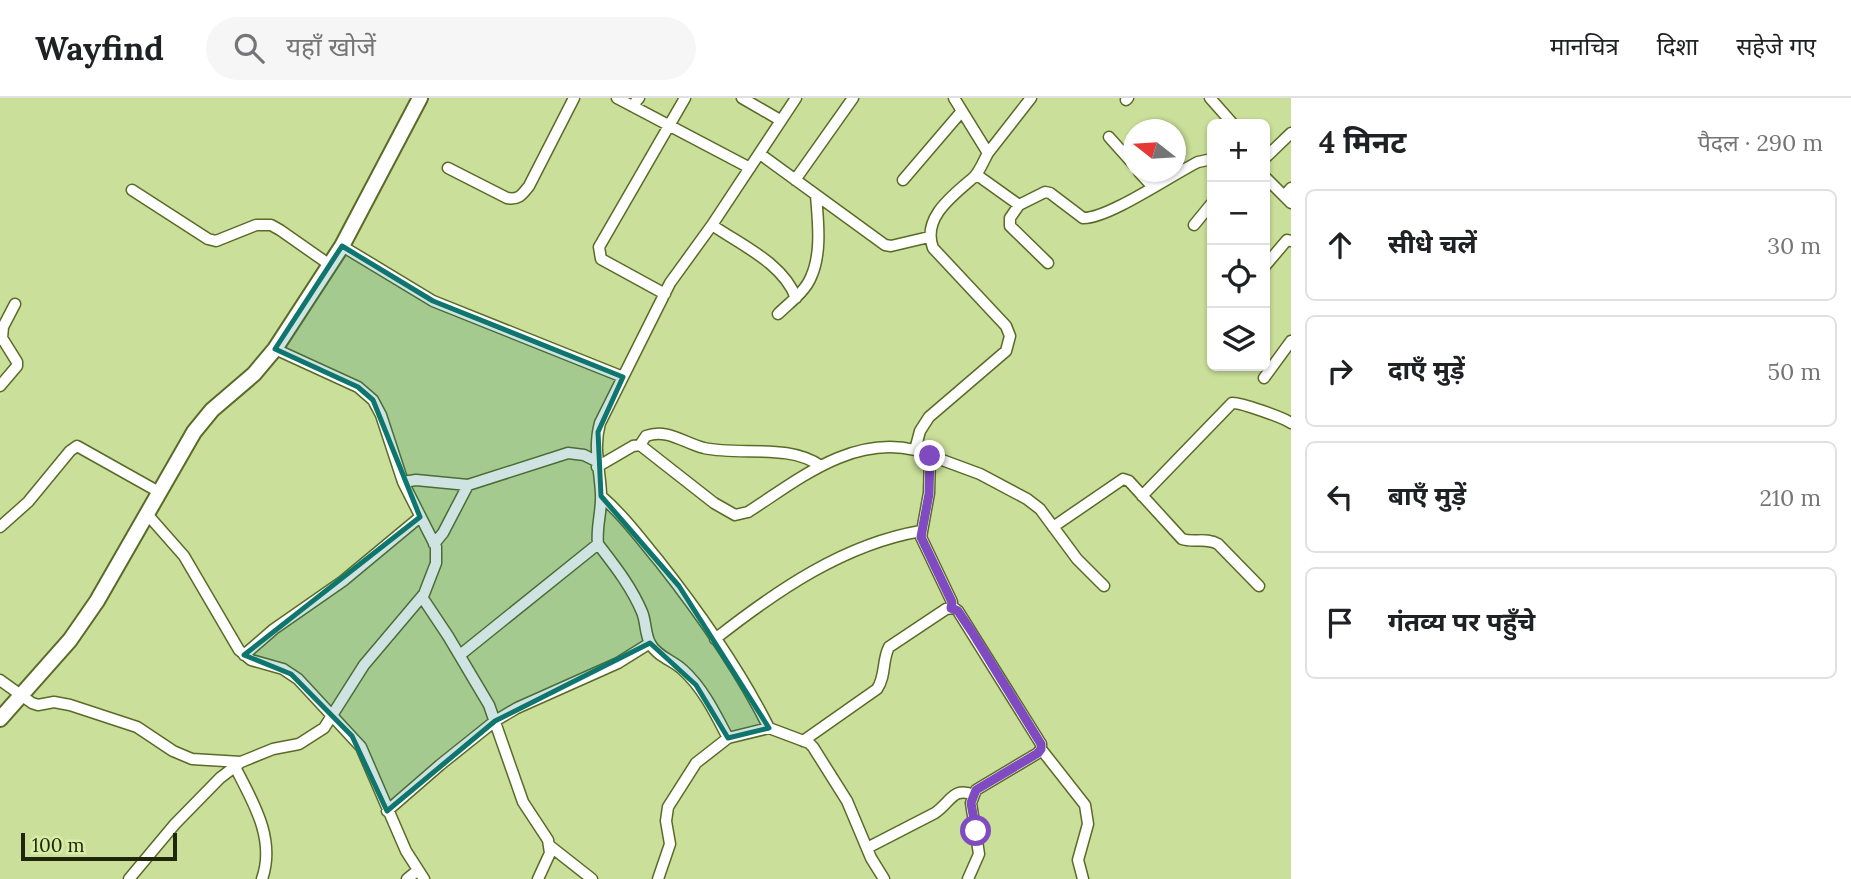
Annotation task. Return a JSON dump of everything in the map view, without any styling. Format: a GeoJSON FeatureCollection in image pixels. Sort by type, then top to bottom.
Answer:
{"type":"FeatureCollection","features":[{"type":"Feature","properties":{"kind":"main road"},"geometry":{"type":"LineString","coordinates":[[0,719],[70,640],[97,601],[194,432],[212,410],[254,374],[275,349],[342,246],[420,98]]}},
{"type":"Feature","properties":{"kind":"street"},"geometry":{"type":"LineString","coordinates":[[448,168],[507,198],[515,199],[521,196],[574,98]]}},
{"type":"Feature","properties":{"kind":"street"},"geometry":{"type":"LineString","coordinates":[[617,98],[635,102],[668,126],[750,168]]}},
{"type":"Feature","properties":{"kind":"street"},"geometry":{"type":"LineString","coordinates":[[665,294],[601,259],[599,247],[685,98]]}},
{"type":"Feature","properties":{"kind":"street"},"geometry":{"type":"LineString","coordinates":[[742,98],[780,120]]}},
{"type":"Feature","properties":{"kind":"street"},"geometry":{"type":"LineString","coordinates":[[728,738],[696,685],[683,670],[650,643],[637,601],[598,544],[601,496],[596,439],[600,423],[670,283],[796,98]]}},
{"type":"Feature","properties":{"kind":"street"},"geometry":{"type":"LineString","coordinates":[[795,180],[853,98]]}},
{"type":"Feature","properties":{"kind":"street"},"geometry":{"type":"LineString","coordinates":[[954,98],[988,153]]}},
{"type":"Feature","properties":{"kind":"street"},"geometry":{"type":"LineString","coordinates":[[915,450],[920,431],[929,418],[1006,351],[1010,337],[1006,326],[933,247],[929,237],[931,228],[949,197],[976,175],[988,153],[1031,98]]}},
{"type":"Feature","properties":{"kind":"street"},"geometry":{"type":"LineString","coordinates":[[1210,98],[1229,119]]}},
{"type":"Feature","properties":{"kind":"street"},"geometry":{"type":"LineString","coordinates":[[903,180],[962,111]]}},
{"type":"Feature","properties":{"kind":"street"},"geometry":{"type":"LineString","coordinates":[[1270,153],[1291,133]]}},
{"type":"Feature","properties":{"kind":"street"},"geometry":{"type":"LineString","coordinates":[[1109,137],[1123,153]]}},
{"type":"Feature","properties":{"kind":"street"},"geometry":{"type":"LineString","coordinates":[[760,154],[886,245],[929,237]]}},
{"type":"Feature","properties":{"kind":"street"},"geometry":{"type":"LineString","coordinates":[[1048,263],[1010,226],[1010,218],[1019,205],[1045,192],[1083,218],[1088,218],[1109,210],[1198,162],[1207,160]]}},
{"type":"Feature","properties":{"kind":"street"},"geometry":{"type":"LineString","coordinates":[[976,175],[1019,205]]}},
{"type":"Feature","properties":{"kind":"street"},"geometry":{"type":"LineString","coordinates":[[1270,181],[1289,196]]}},
{"type":"Feature","properties":{"kind":"street"},"geometry":{"type":"LineString","coordinates":[[1148,182],[1152,186]]}},
{"type":"Feature","properties":{"kind":"street"},"geometry":{"type":"LineString","coordinates":[[132,190],[208,239],[216,241],[256,225],[271,225],[330,265]]}},
{"type":"Feature","properties":{"kind":"street"},"geometry":{"type":"LineString","coordinates":[[778,314],[796,298],[811,277],[816,262],[819,224],[816,195]]}},
{"type":"Feature","properties":{"kind":"street"},"geometry":{"type":"LineString","coordinates":[[1194,225],[1207,208]]}},
{"type":"Feature","properties":{"kind":"street"},"geometry":{"type":"LineString","coordinates":[[712,225],[779,270],[792,286],[796,298]]}},
{"type":"Feature","properties":{"kind":"street"},"geometry":{"type":"LineString","coordinates":[[1270,259],[1287,240],[1291,241]]}},
{"type":"Feature","properties":{"kind":"street"},"geometry":{"type":"LineString","coordinates":[[342,246],[433,301],[623,377]]}},
{"type":"Feature","properties":{"kind":"street"},"geometry":{"type":"LineString","coordinates":[[0,386],[17,366],[2,338],[3,327],[15,304]]}},
{"type":"Feature","properties":{"kind":"street"},"geometry":{"type":"LineString","coordinates":[[1264,378],[1291,341]]}},
{"type":"Feature","properties":{"kind":"street"},"geometry":{"type":"LineString","coordinates":[[129,879],[174,824],[220,778],[238,765],[274,749],[299,744],[324,728],[364,665],[422,597],[436,563],[434,544],[403,482],[381,415],[373,400],[358,387],[275,349]]}},
{"type":"Feature","properties":{"kind":"street"},"geometry":{"type":"LineString","coordinates":[[1142,496],[1232,403],[1240,403],[1283,418],[1291,424]]}},
{"type":"Feature","properties":{"kind":"street"},"geometry":{"type":"LineString","coordinates":[[597,464],[640,445],[646,436],[659,433],[705,448],[796,455],[811,459],[821,466]]}},
{"type":"Feature","properties":{"kind":"street"},"geometry":{"type":"LineString","coordinates":[[640,445],[714,503],[735,515],[748,512],[828,461],[875,446],[915,450],[980,474],[1027,499],[1040,509],[1077,559],[1104,586]]}},
{"type":"Feature","properties":{"kind":"street"},"geometry":{"type":"LineString","coordinates":[[2,521],[28,502],[77,446],[159,492]]}},
{"type":"Feature","properties":{"kind":"street"},"geometry":{"type":"LineString","coordinates":[[403,482],[416,480],[468,485],[568,453],[584,455],[597,464]]}},
{"type":"Feature","properties":{"kind":"street"},"geometry":{"type":"LineString","coordinates":[[803,741],[877,689],[883,678],[889,647],[951,608],[952,602],[921,537],[929,494],[930,456]]}},
{"type":"Feature","properties":{"kind":"street"},"geometry":{"type":"LineString","coordinates":[[1053,527],[1123,479],[1129,481],[1182,538],[1189,541],[1213,541],[1218,544],[1259,586]]}},
{"type":"Feature","properties":{"kind":"street"},"geometry":{"type":"LineString","coordinates":[[434,544],[448,524],[468,485]]}},
{"type":"Feature","properties":{"kind":"street"},"geometry":{"type":"LineString","coordinates":[[601,496],[629,523],[679,586],[753,695],[769,727]]}},
{"type":"Feature","properties":{"kind":"street"},"geometry":{"type":"LineString","coordinates":[[147,514],[184,556],[233,642],[244,655],[291,674],[361,747],[387,811],[424,879]]}},
{"type":"Feature","properties":{"kind":"street"},"geometry":{"type":"LineString","coordinates":[[244,655],[420,517]]}},
{"type":"Feature","properties":{"kind":"street"},"geometry":{"type":"LineString","coordinates":[[715,639],[785,587],[819,569],[869,544],[891,536],[921,531]]}},
{"type":"Feature","properties":{"kind":"street"},"geometry":{"type":"LineString","coordinates":[[460,655],[598,544]]}},
{"type":"Feature","properties":{"kind":"street"},"geometry":{"type":"LineString","coordinates":[[422,597],[489,705],[523,802],[550,846],[592,879]]}},
{"type":"Feature","properties":{"kind":"street"},"geometry":{"type":"LineString","coordinates":[[951,608],[958,611],[986,654],[1039,738],[1041,749],[1085,805],[1088,824],[1078,860],[1083,879]]}},
{"type":"Feature","properties":{"kind":"street"},"geometry":{"type":"LineString","coordinates":[[387,811],[495,721],[517,708],[618,663],[650,643]]}},
{"type":"Feature","properties":{"kind":"street"},"geometry":{"type":"LineString","coordinates":[[0,680],[38,705],[54,702],[70,705],[137,727],[173,751],[192,759],[238,765]]}},
{"type":"Feature","properties":{"kind":"street"},"geometry":{"type":"LineString","coordinates":[[658,879],[670,844],[668,807],[696,764],[728,738],[769,727],[813,747],[848,801],[881,878]]}},
{"type":"Feature","properties":{"kind":"street"},"geometry":{"type":"LineString","coordinates":[[968,879],[979,854],[971,803],[976,790],[1041,749]]}},
{"type":"Feature","properties":{"kind":"street"},"geometry":{"type":"LineString","coordinates":[[238,765],[265,837],[265,869],[262,879]]}},
{"type":"Feature","properties":{"kind":"street"},"geometry":{"type":"LineString","coordinates":[[867,848],[935,813],[955,793],[964,791],[974,795]]}},
{"type":"Feature","properties":{"kind":"street"},"geometry":{"type":"LineString","coordinates":[[538,879],[550,853],[550,846]]}},
{"type":"Feature","properties":{"kind":"street"},"geometry":{"type":"LineString","coordinates":[[407,879],[418,870]]}},
{"type":"Feature","properties":{"kind":"highlighted area"},"geometry":{"type":"Polygon","coordinates":[[[342,246],[433,301],[623,377],[598,432],[601,496],[679,586],[769,728],[728,738],[696,685],[650,643],[495,721],[387,811],[352,736],[291,674],[244,655],[420,517],[373,400],[358,387],[275,349],[342,246]]]}},
{"type":"Feature","properties":{"kind":"route"},"geometry":{"type":"LineString","coordinates":[[930,456],[929,494],[921,537],[952,602],[951,608],[958,611],[972,632],[1041,744],[1038,753],[976,790],[971,803],[976,831]]}}]}
